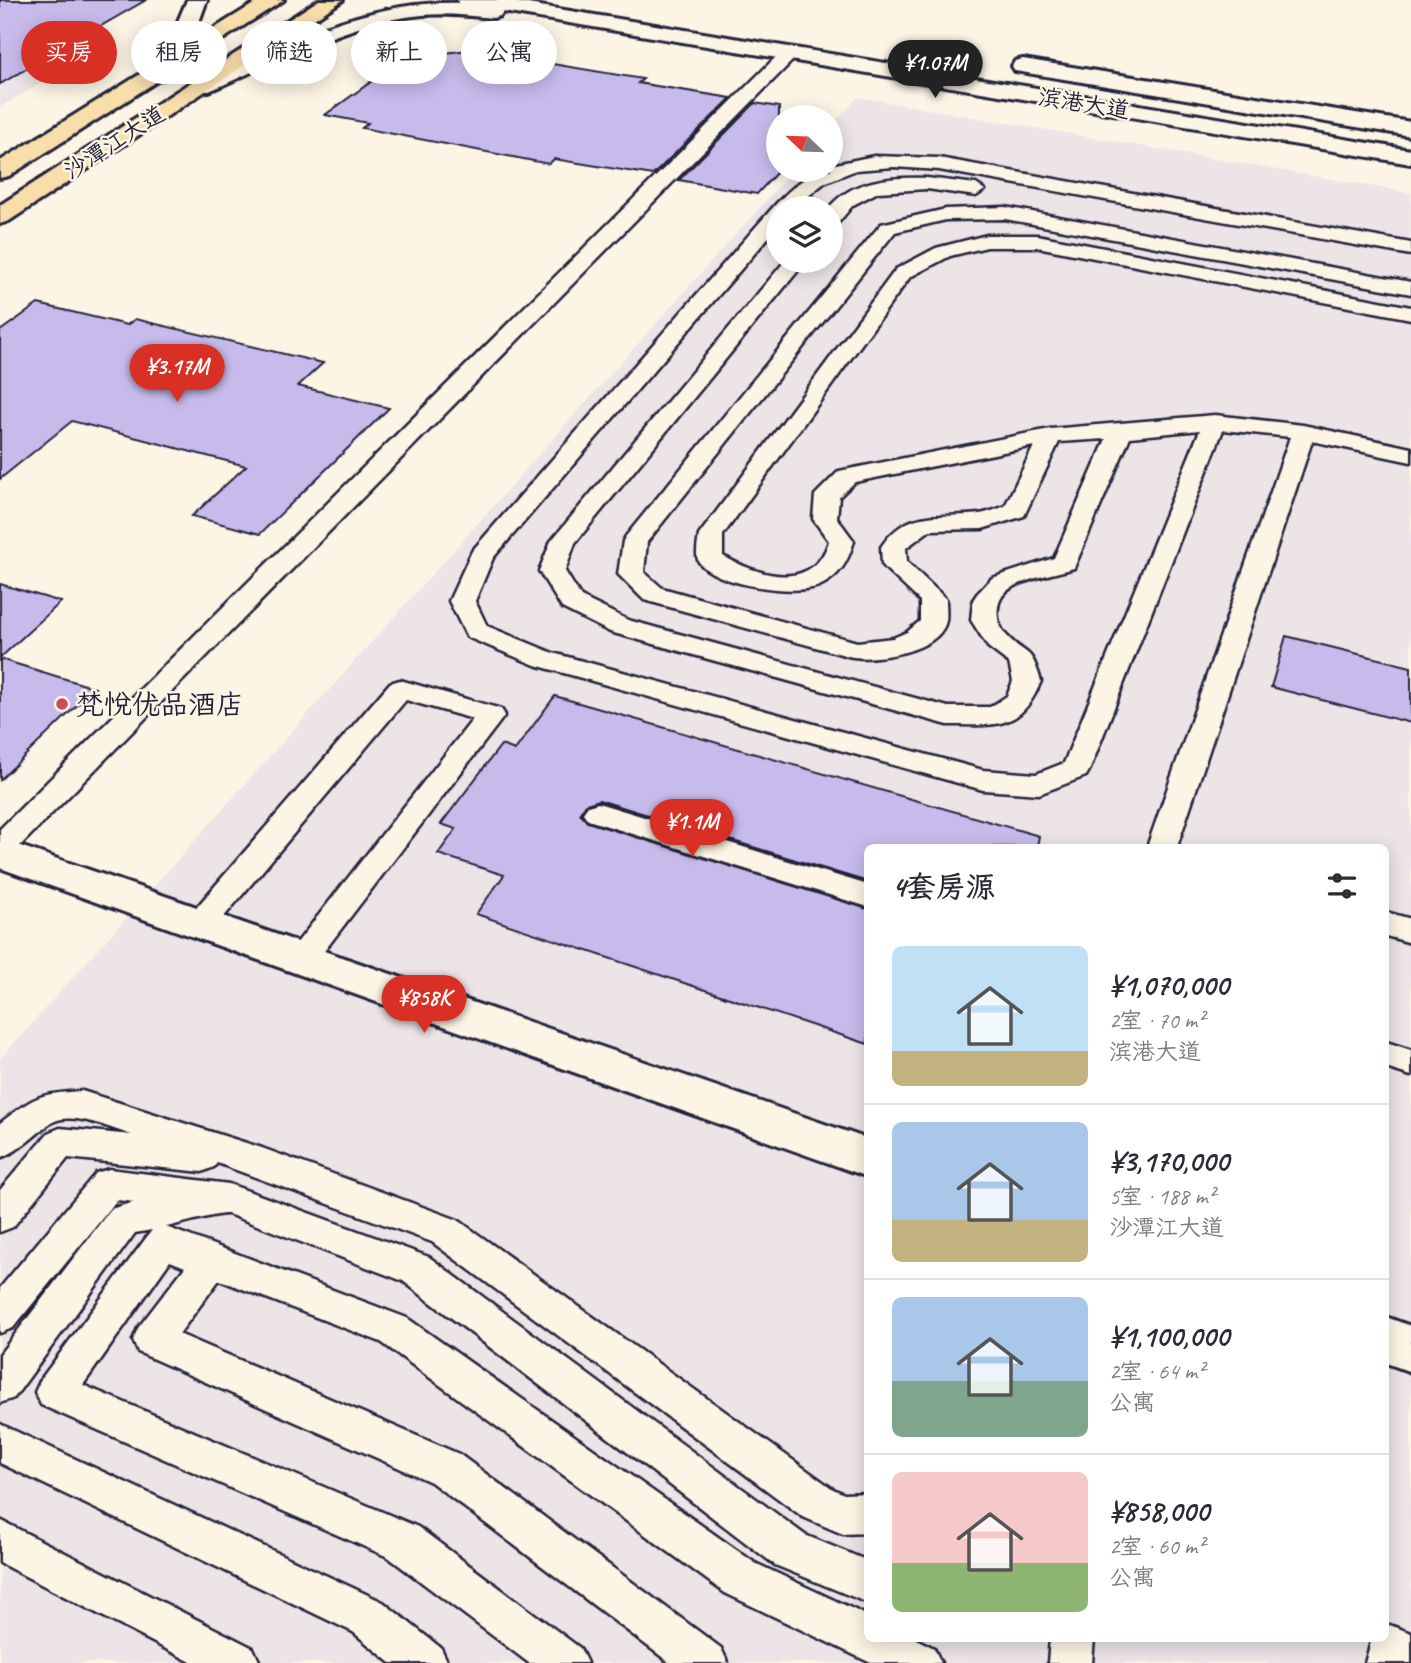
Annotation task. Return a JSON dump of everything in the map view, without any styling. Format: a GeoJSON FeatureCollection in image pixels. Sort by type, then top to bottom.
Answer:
{"type":"FeatureCollection","features":[{"type":"Feature","properties":{"kind":"main road"},"geometry":{"type":"LineString","coordinates":[[190,21],[197,0]]}},
{"type":"Feature","properties":{"kind":"main road","name":"沙潭江大道"},"geometry":{"type":"LineString","coordinates":[[227,29],[274,0]]}},
{"type":"Feature","properties":{"kind":"main road","name":"沙潭江大道"},"geometry":{"type":"LineString","coordinates":[[0,216],[333,0]]}},
{"type":"Feature","properties":{"kind":"main road","name":"滨港大道"},"geometry":{"type":"LineString","coordinates":[[467,0],[1411,158]]}},
{"type":"Feature","properties":{"kind":"main road"},"geometry":{"type":"LineString","coordinates":[[201,86],[350,25],[386,15],[421,9],[580,19]]}},
{"type":"Feature","properties":{"kind":"main road","name":"滨港大道"},"geometry":{"type":"LineString","coordinates":[[1001,62],[1411,129]]}},
{"type":"Feature","properties":{"kind":"main road","name":"沙潭江大道"},"geometry":{"type":"LineString","coordinates":[[0,171],[140,84]]}},
{"type":"Feature","properties":{"kind":"main road"},"geometry":{"type":"LineString","coordinates":[[0,853],[864,1157]]}},
{"type":"Feature","properties":{"kind":"main road"},"geometry":{"type":"LineString","coordinates":[[1389,1341],[1411,1349]]}},
{"type":"Feature","properties":{"kind":"lane"},"geometry":{"type":"LineString","coordinates":[[0,847],[789,54]]}},
{"type":"Feature","properties":{"kind":"lane"},"geometry":{"type":"LineString","coordinates":[[794,196],[822,174],[854,164],[889,159],[939,164],[1411,249]]}},
{"type":"Feature","properties":{"kind":"lane"},"geometry":{"type":"LineString","coordinates":[[843,205],[877,187],[910,183],[952,186],[1411,269]]}},
{"type":"Feature","properties":{"kind":"lane"},"geometry":{"type":"LineString","coordinates":[[1050,436],[1014,511],[978,522],[938,521],[909,529],[893,547],[895,564],[933,599],[933,623],[919,639],[886,649],[857,650],[653,594],[631,573],[635,541],[888,228],[918,218],[956,211],[1005,213],[1411,288]]}},
{"type":"Feature","properties":{"kind":"lane"},"geometry":{"type":"LineString","coordinates":[[766,228],[481,556],[462,601],[476,631],[544,659],[983,780],[1040,784],[1076,769],[1215,422]]}},
{"type":"Feature","properties":{"kind":"lane"},"geometry":{"type":"LineString","coordinates":[[1411,313],[1037,241],[987,241],[943,252],[903,273],[711,535],[710,559],[737,574],[774,583],[811,580],[835,563],[842,541],[825,519],[827,495],[847,476],[1050,436],[1215,422],[1303,432],[1411,455]]}},
{"type":"Feature","properties":{"kind":"lane"},"geometry":{"type":"LineString","coordinates":[[786,273],[563,541],[552,571],[571,602],[620,626],[948,716],[996,716],[1019,701],[1027,681],[1021,659],[997,641],[984,620],[986,600],[1001,583],[1065,563],[1121,431]]}},
{"type":"Feature","properties":{"kind":"lane"},"geometry":{"type":"LineString","coordinates":[[1163,844],[1303,432]]}},
{"type":"Feature","properties":{"kind":"lane"},"geometry":{"type":"LineString","coordinates":[[201,923],[400,689],[491,715],[301,958]]}},
{"type":"Feature","properties":{"kind":"lane"},"geometry":{"type":"LineString","coordinates":[[598,813],[864,895]]}},
{"type":"Feature","properties":{"kind":"lane"},"geometry":{"type":"LineString","coordinates":[[1389,925],[1411,931]]}},
{"type":"Feature","properties":{"kind":"lane"},"geometry":{"type":"LineString","coordinates":[[1389,1056],[1411,1063]]}},
{"type":"Feature","properties":{"kind":"lane"},"geometry":{"type":"LineString","coordinates":[[0,1143],[47,1107],[82,1105],[262,1163],[445,1231],[818,1503],[843,1514],[864,1513]]}},
{"type":"Feature","properties":{"kind":"lane"},"geometry":{"type":"LineString","coordinates":[[0,1216],[60,1143],[262,1163]]}},
{"type":"Feature","properties":{"kind":"lane"},"geometry":{"type":"LineString","coordinates":[[0,1316],[108,1184],[229,1199],[416,1269],[790,1550],[864,1580]]}},
{"type":"Feature","properties":{"kind":"lane"},"geometry":{"type":"LineString","coordinates":[[0,1385],[124,1220],[229,1199]]}},
{"type":"Feature","properties":{"kind":"lane"},"geometry":{"type":"LineString","coordinates":[[565,1663],[403,1542],[55,1392],[163,1242],[394,1330],[740,1578],[864,1637]]}},
{"type":"Feature","properties":{"kind":"lane"},"geometry":{"type":"LineString","coordinates":[[211,1261],[152,1340],[445,1468],[706,1663]]}},
{"type":"Feature","properties":{"kind":"lane"},"geometry":{"type":"LineString","coordinates":[[0,1443],[368,1617],[426,1663]]}},
{"type":"Feature","properties":{"kind":"lane"},"geometry":{"type":"LineString","coordinates":[[0,1541],[238,1663]]}},
{"type":"Feature","properties":{"kind":"lane"},"geometry":{"type":"LineString","coordinates":[[875,1642],[919,1663]]}},
{"type":"Feature","properties":{"kind":"lane"},"geometry":{"type":"LineString","coordinates":[[1070,1663],[1072,1642]]}},
{"type":"Feature","properties":{"kind":"shaded area"},"geometry":{"type":"Polygon","coordinates":[[[0,48],[21,52],[21,84],[40,84],[0,107],[0,48]]]}},
{"type":"Feature","properties":{"kind":"shaded area"},"geometry":{"type":"Polygon","coordinates":[[[858,97],[1411,193],[1411,1663],[0,1663],[0,1059],[766,200],[766,273],[843,273],[843,196],[770,196],[782,182],[844,182],[844,113],[858,97]]]}},
{"type":"Feature","properties":{"kind":"building"},"geometry":{"type":"Polygon","coordinates":[[[0,0],[146,0],[110,21],[21,21],[21,72],[0,84],[0,0]]]}},
{"type":"Feature","properties":{"kind":"building"},"geometry":{"type":"Polygon","coordinates":[[[461,51],[461,84],[557,84],[557,65],[643,79],[638,83],[731,98],[653,175],[554,159],[549,164],[362,128],[368,123],[325,115],[368,84],[447,84],[447,53],[461,51]]]}},
{"type":"Feature","properties":{"kind":"building"},"geometry":{"type":"Polygon","coordinates":[[[755,103],[767,105],[768,182],[757,194],[679,180],[755,103]]]}},
{"type":"Feature","properties":{"kind":"building"},"geometry":{"type":"Polygon","coordinates":[[[38,304],[127,325],[135,319],[323,363],[298,386],[389,408],[260,534],[192,516],[246,466],[72,421],[0,479],[0,331],[38,304]]]}},
{"type":"Feature","properties":{"kind":"building"},"geometry":{"type":"Polygon","coordinates":[[[0,584],[61,602],[0,658],[0,584]]]}},
{"type":"Feature","properties":{"kind":"building"},"geometry":{"type":"Polygon","coordinates":[[[1286,636],[1411,667],[1411,723],[1271,687],[1286,636]]]}},
{"type":"Feature","properties":{"kind":"building"},"geometry":{"type":"Polygon","coordinates":[[[0,659],[95,688],[0,780],[0,659]]]}},
{"type":"Feature","properties":{"kind":"building"},"geometry":{"type":"Polygon","coordinates":[[[555,696],[1039,836],[1038,844],[864,844],[864,881],[599,800],[586,804],[580,813],[587,822],[864,908],[864,1043],[476,914],[504,875],[438,854],[456,829],[441,824],[501,745],[515,750],[555,696]]]}},
{"type":"Feature","properties":{"kind":"place","name":"梵悦优品酒店"},"geometry":{"type":"Point","coordinates":[62,704]}}]}
